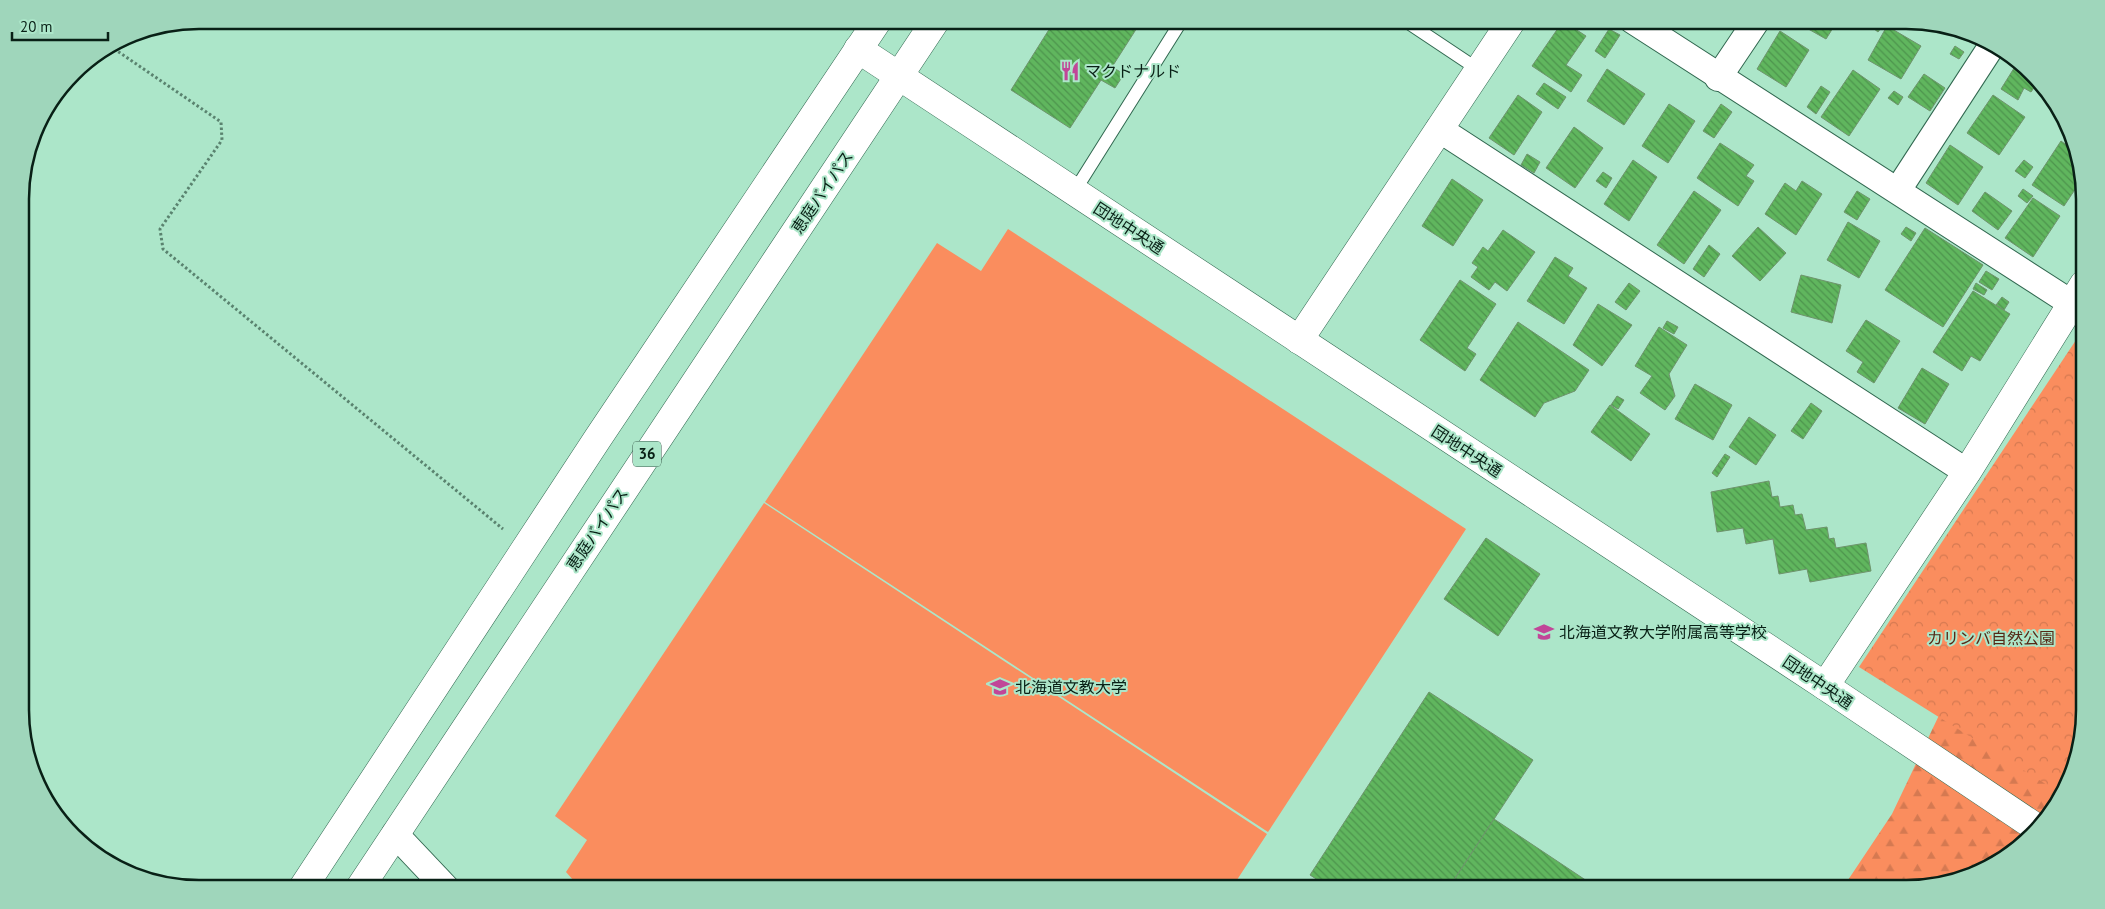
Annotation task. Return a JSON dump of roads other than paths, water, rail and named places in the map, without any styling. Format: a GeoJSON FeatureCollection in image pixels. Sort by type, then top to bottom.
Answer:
{"type":"FeatureCollection","features":[{"type":"Feature","properties":{"kind":"main road"},"geometry":{"type":"LineString","coordinates":[[308,880],[526,548],[872,29]]}},
{"type":"Feature","properties":{"kind":"main road","name":"恵庭バイパス"},"geometry":{"type":"LineString","coordinates":[[364,880],[930,29]]}},
{"type":"Feature","properties":{"kind":"main road"},"geometry":{"type":"LineString","coordinates":[[1300,340],[1506,29]]}},
{"type":"Feature","properties":{"kind":"main road","name":"団地中央通"},"geometry":{"type":"LineString","coordinates":[[858,49],[1825,686],[2031,824]]}},
{"type":"Feature","properties":{"kind":"main road"},"geometry":{"type":"LineString","coordinates":[[1825,686],[1967,472],[2076,296]]}},
{"type":"Feature","properties":{"kind":"street"},"geometry":{"type":"LineString","coordinates":[[1645,29],[1718,78],[1898,190],[2076,293]]}},
{"type":"Feature","properties":{"kind":"street"},"geometry":{"type":"LineString","coordinates":[[1718,78],[1751,29]]}},
{"type":"Feature","properties":{"kind":"street"},"geometry":{"type":"LineString","coordinates":[[1898,190],[1988,51]]}},
{"type":"Feature","properties":{"kind":"street"},"geometry":{"type":"LineString","coordinates":[[1439,129],[1967,472]]}},
{"type":"Feature","properties":{"kind":"street"},"geometry":{"type":"LineString","coordinates":[[394,834],[437,880]]}},
{"type":"Feature","properties":{"kind":"lane"},"geometry":{"type":"LineString","coordinates":[[1074,192],[1176,29]]}},
{"type":"Feature","properties":{"kind":"lane"},"geometry":{"type":"LineString","coordinates":[[1418,29],[1479,70]]}},
{"type":"Feature","properties":{"kind":"place","name":"マクドナルド"},"geometry":{"type":"Point","coordinates":[1070,71]}},
{"type":"Feature","properties":{"kind":"place","name":"北海道文教大学附属高等学校"},"geometry":{"type":"Point","coordinates":[1544,632]}},
{"type":"Feature","properties":{"kind":"place","name":"北海道文教大学"},"geometry":{"type":"Point","coordinates":[1000,687]}},
{"type":"Feature","properties":{"kind":"park label","name":"カリンバ自然公園"},"geometry":{"type":"Point","coordinates":[1991,638]}}]}
